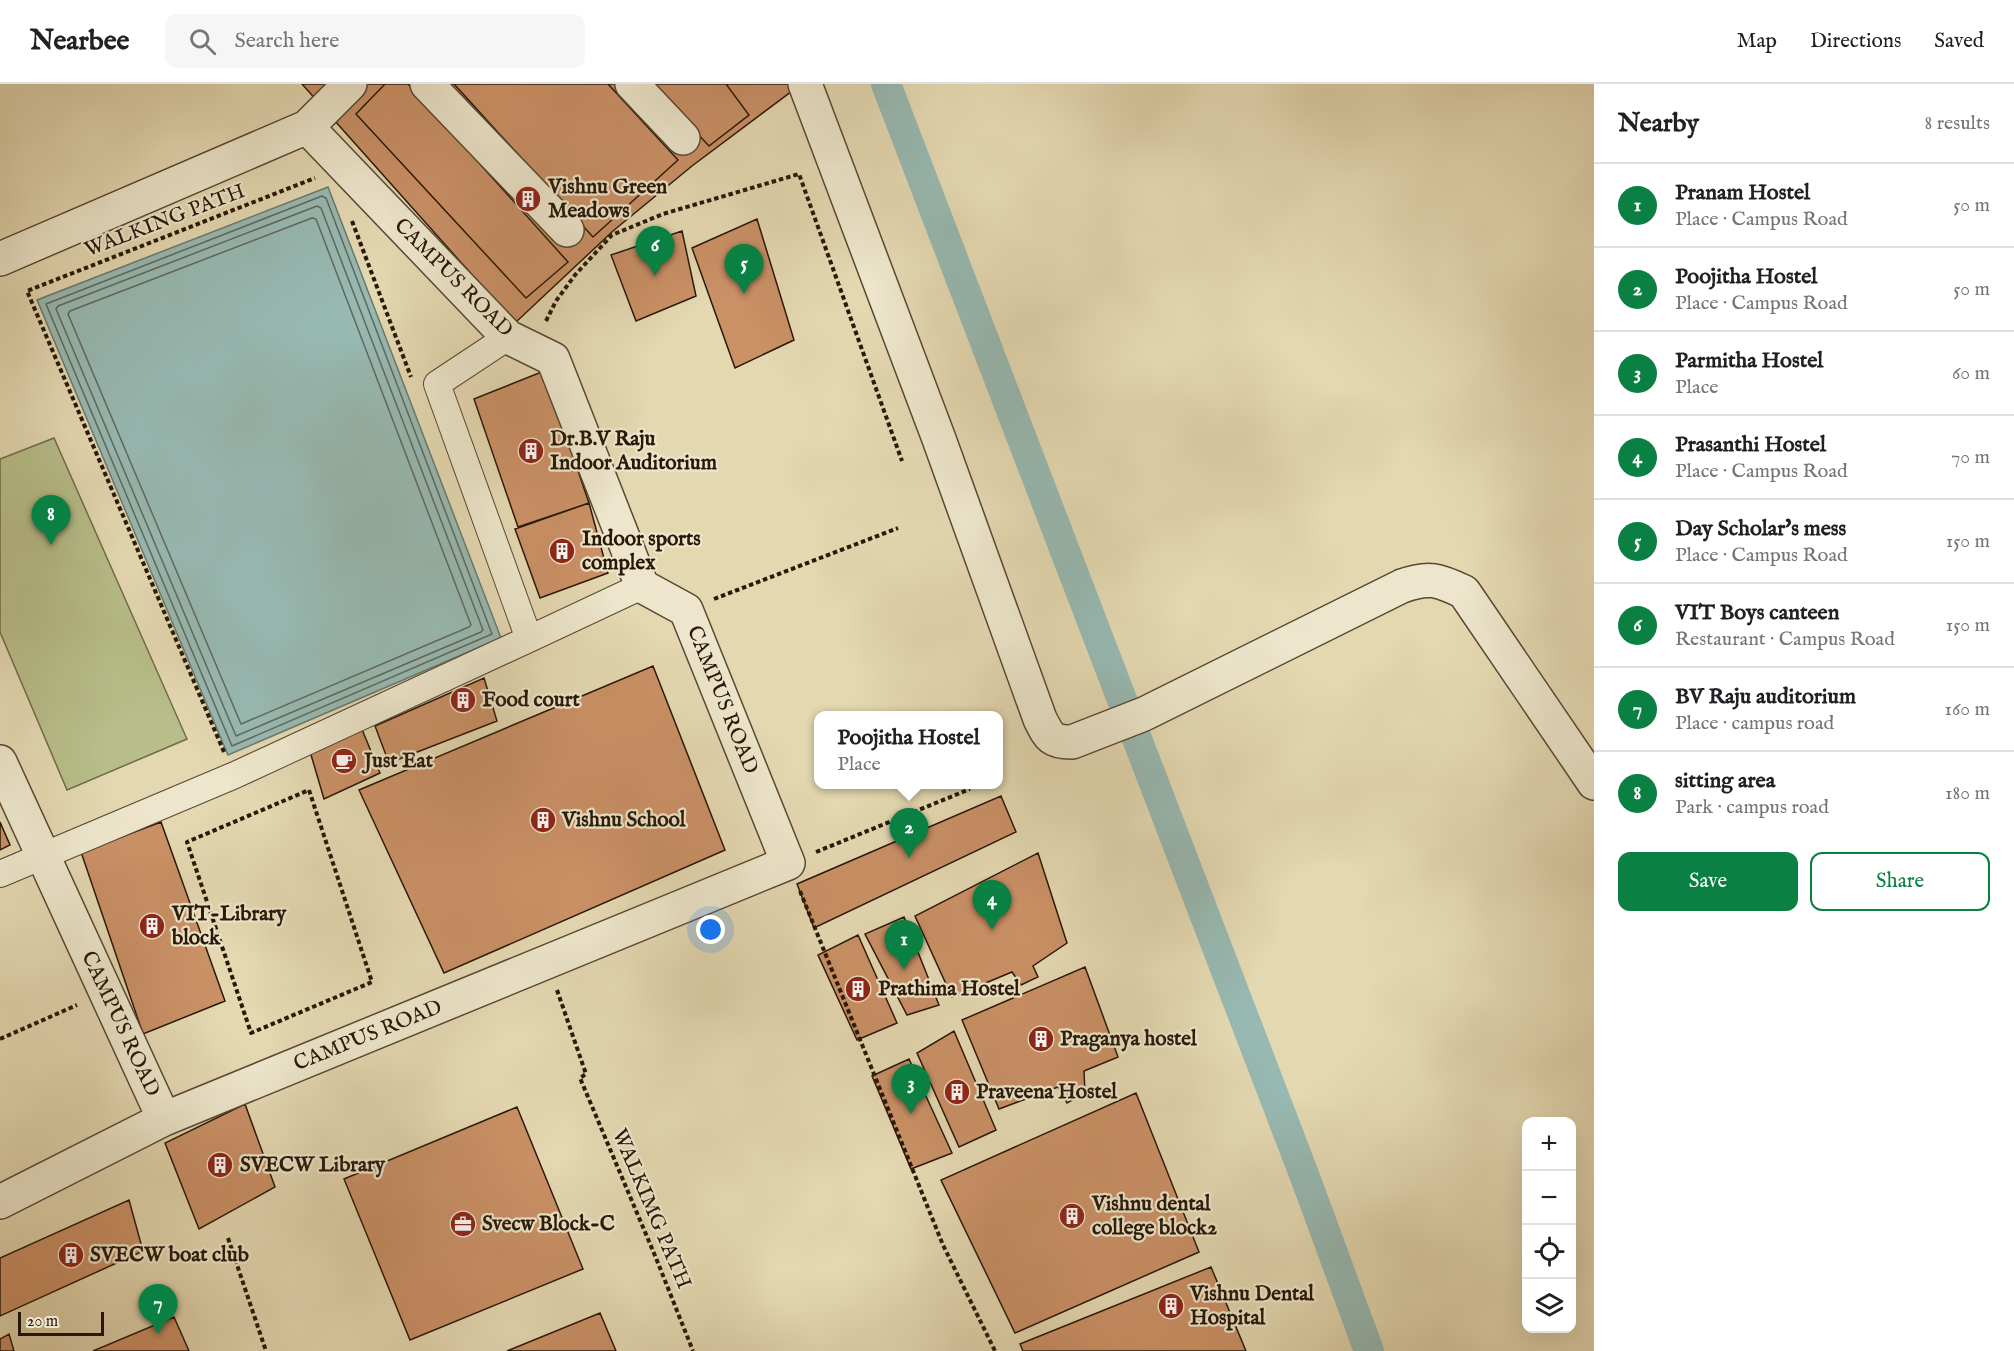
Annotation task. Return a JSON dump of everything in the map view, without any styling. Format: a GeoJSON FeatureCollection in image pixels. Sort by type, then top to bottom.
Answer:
{"type":"FeatureCollection","features":[{"type":"Feature","properties":{"kind":"street"},"geometry":{"type":"LineString","coordinates":[[0,259],[307,128],[350,84]]}},
{"type":"Feature","properties":{"kind":"street"},"geometry":{"type":"LineString","coordinates":[[427,84],[567,230]]}},
{"type":"Feature","properties":{"kind":"street"},"geometry":{"type":"LineString","coordinates":[[632,84],[683,138]]}},
{"type":"Feature","properties":{"kind":"street"},"geometry":{"type":"LineString","coordinates":[[805,84],[939,439],[1040,719],[1049,736],[1059,742],[1072,742],[1144,714],[1401,586],[1419,580],[1438,580],[1464,592],[1594,783]]}},
{"type":"Feature","properties":{"kind":"street","name":"CAMPUS ROAD"},"geometry":{"type":"LineString","coordinates":[[0,1202],[164,1119],[792,874],[686,610],[642,586],[553,359],[521,343],[307,128]]}},
{"type":"Feature","properties":{"kind":"street"},"geometry":{"type":"LineString","coordinates":[[521,343],[437,384],[529,639]]}},
{"type":"Feature","properties":{"kind":"street"},"geometry":{"type":"LineString","coordinates":[[0,874],[235,775],[642,586]]}},
{"type":"Feature","properties":{"kind":"street","name":"CAMPUS ROAD"},"geometry":{"type":"LineString","coordinates":[[0,762],[164,1119]]}},
{"type":"Feature","properties":{"kind":"path"},"geometry":{"type":"LineString","coordinates":[[521,343],[575,275],[612,235],[663,214],[799,174],[902,461]]}},
{"type":"Feature","properties":{"kind":"path","name":"WALKING PATH"},"geometry":{"type":"LineString","coordinates":[[235,775],[27,291],[320,176]]}},
{"type":"Feature","properties":{"kind":"path"},"geometry":{"type":"LineString","coordinates":[[349,214],[412,380]]}},
{"type":"Feature","properties":{"kind":"path"},"geometry":{"type":"LineString","coordinates":[[686,610],[898,528]]}},
{"type":"Feature","properties":{"kind":"path"},"geometry":{"type":"LineString","coordinates":[[970,789],[792,874],[943,1245],[995,1351]]}},
{"type":"Feature","properties":{"kind":"path"},"geometry":{"type":"LineString","coordinates":[[309,790],[372,982],[251,1033],[187,842],[309,790]]}},
{"type":"Feature","properties":{"kind":"path","name":"WALKIMG PATH"},"geometry":{"type":"LineString","coordinates":[[556,987],[586,1074],[580,1078],[657,1258],[693,1351]]}},
{"type":"Feature","properties":{"kind":"path"},"geometry":{"type":"LineString","coordinates":[[0,1039],[106,993]]}},
{"type":"Feature","properties":{"kind":"path"},"geometry":{"type":"LineString","coordinates":[[228,1238],[266,1351]]}},
{"type":"Feature","properties":{"kind":"green space"},"geometry":{"type":"Polygon","coordinates":[[[54,438],[187,739],[67,790],[0,632],[0,459],[54,438]]]}},
{"type":"Feature","properties":{"kind":"water"},"geometry":{"type":"Polygon","coordinates":[[[328,187],[501,638],[228,755],[37,300],[328,187]]]}},
{"type":"Feature","properties":{"kind":"building","name":"Vishnu Green Meadows"},"geometry":{"type":"Polygon","coordinates":[[[302,84],[800,85],[692,166],[613,231],[515,323],[302,84]]]}},
{"type":"Feature","properties":{"kind":"building"},"geometry":{"type":"Polygon","coordinates":[[[385,84],[408,84],[568,262],[526,298],[356,114],[385,84]]]}},
{"type":"Feature","properties":{"kind":"building"},"geometry":{"type":"Polygon","coordinates":[[[454,84],[608,84],[678,160],[593,237],[454,84]]]}},
{"type":"Feature","properties":{"kind":"building"},"geometry":{"type":"Polygon","coordinates":[[[651,84],[726,84],[749,115],[709,146],[651,84]]]}},
{"type":"Feature","properties":{"kind":"building"},"geometry":{"type":"Polygon","coordinates":[[[757,219],[794,340],[735,368],[692,248],[757,219]]]}},
{"type":"Feature","properties":{"kind":"building"},"geometry":{"type":"Polygon","coordinates":[[[682,231],[696,296],[636,321],[611,255],[682,231]]]}},
{"type":"Feature","properties":{"kind":"building","name":"Dr.B.V Raju Indoor Auditorium"},"geometry":{"type":"Polygon","coordinates":[[[544,371],[589,503],[518,527],[474,399],[544,371]]]}},
{"type":"Feature","properties":{"kind":"building","name":"Indoor sports complex"},"geometry":{"type":"Polygon","coordinates":[[[589,503],[608,573],[540,598],[515,529],[589,503]]]}},
{"type":"Feature","properties":{"kind":"building","name":"Vishnu School"},"geometry":{"type":"Polygon","coordinates":[[[653,666],[725,850],[444,973],[359,790],[653,666]]]}},
{"type":"Feature","properties":{"kind":"building","name":"Food court"},"geometry":{"type":"Polygon","coordinates":[[[484,678],[497,721],[389,763],[375,726],[484,678]]]}},
{"type":"Feature","properties":{"kind":"building","name":"Just Eat"},"geometry":{"type":"Polygon","coordinates":[[[361,727],[380,773],[324,799],[309,748],[361,727]]]}},
{"type":"Feature","properties":{"kind":"building"},"geometry":{"type":"Polygon","coordinates":[[[1001,796],[1016,832],[814,928],[797,884],[1001,796]]]}},
{"type":"Feature","properties":{"kind":"building"},"geometry":{"type":"Polygon","coordinates":[[[0,822],[10,845],[0,850],[0,822]]]}},
{"type":"Feature","properties":{"kind":"building","name":"VIT-Library block"},"geometry":{"type":"Polygon","coordinates":[[[161,822],[225,1001],[143,1034],[81,852],[161,822]]]}},
{"type":"Feature","properties":{"kind":"building"},"geometry":{"type":"Polygon","coordinates":[[[1038,853],[1067,943],[1033,966],[1038,977],[1021,985],[1012,972],[952,997],[915,916],[1038,853]]]}},
{"type":"Feature","properties":{"kind":"building"},"geometry":{"type":"Polygon","coordinates":[[[904,917],[939,1005],[907,1015],[865,934],[904,917]]]}},
{"type":"Feature","properties":{"kind":"building","name":"Prathima Hostel"},"geometry":{"type":"Polygon","coordinates":[[[858,935],[897,1023],[857,1040],[818,955],[858,935]]]}},
{"type":"Feature","properties":{"kind":"building","name":"Praganya hostel"},"geometry":{"type":"Polygon","coordinates":[[[1085,967],[1118,1057],[1084,1071],[1085,1093],[1067,1103],[1058,1087],[999,1109],[962,1020],[1085,967]]]}},
{"type":"Feature","properties":{"kind":"building","name":"Praveena Hostel"},"geometry":{"type":"Polygon","coordinates":[[[954,1031],[996,1130],[959,1147],[917,1053],[954,1031]]]}},
{"type":"Feature","properties":{"kind":"building"},"geometry":{"type":"Polygon","coordinates":[[[909,1059],[952,1153],[911,1169],[872,1076],[909,1059]]]}},
{"type":"Feature","properties":{"kind":"building","name":"Vishnu dental college block2"},"geometry":{"type":"Polygon","coordinates":[[[1136,1093],[1199,1252],[1015,1333],[941,1180],[1136,1093]]]}},
{"type":"Feature","properties":{"kind":"building","name":"SVECW Library"},"geometry":{"type":"Polygon","coordinates":[[[245,1104],[275,1187],[199,1229],[165,1143],[245,1104]]]}},
{"type":"Feature","properties":{"kind":"building","name":"Svecw Block-C"},"geometry":{"type":"Polygon","coordinates":[[[517,1107],[583,1269],[410,1340],[344,1179],[517,1107]]]}},
{"type":"Feature","properties":{"kind":"building","name":"SVECW boat club"},"geometry":{"type":"Polygon","coordinates":[[[129,1200],[143,1251],[0,1316],[0,1258],[129,1200]]]}},
{"type":"Feature","properties":{"kind":"building","name":"Vishnu Dental Hospital"},"geometry":{"type":"Polygon","coordinates":[[[1211,1267],[1246,1351],[1023,1351],[1020,1344],[1211,1267]]]}},
{"type":"Feature","properties":{"kind":"building"},"geometry":{"type":"Polygon","coordinates":[[[600,1313],[616,1351],[507,1351],[600,1313]]]}},
{"type":"Feature","properties":{"kind":"building"},"geometry":{"type":"Polygon","coordinates":[[[174,1317],[189,1351],[93,1351],[174,1317]]]}},
{"type":"Feature","properties":{"kind":"building"},"geometry":{"type":"Polygon","coordinates":[[[9,1334],[14,1351],[0,1351],[0,1339],[9,1334]]]}},
{"type":"Feature","properties":{"kind":"waterway"},"geometry":{"type":"LineString","coordinates":[[886,84],[1305,1177],[1369,1351]]}},
{"type":"Feature","properties":{"kind":"place","name":"Vishnu Green Meadows"},"geometry":{"type":"Point","coordinates":[528,199]}},
{"type":"Feature","properties":{"kind":"place","name":"VIT Boys canteen"},"geometry":{"type":"Point","coordinates":[655,276]}},
{"type":"Feature","properties":{"kind":"place","name":"Day Scholar's mess"},"geometry":{"type":"Point","coordinates":[744,294]}},
{"type":"Feature","properties":{"kind":"place","name":"Dr.B.V Raju Indoor Auditorium"},"geometry":{"type":"Point","coordinates":[531,451]}},
{"type":"Feature","properties":{"kind":"place","name":"sitting area"},"geometry":{"type":"Point","coordinates":[51,545]}},
{"type":"Feature","properties":{"kind":"place","name":"Indoor sports complex"},"geometry":{"type":"Point","coordinates":[562,551]}},
{"type":"Feature","properties":{"kind":"place","name":"Food court"},"geometry":{"type":"Point","coordinates":[463,700]}},
{"type":"Feature","properties":{"kind":"place","name":"Just Eat"},"geometry":{"type":"Point","coordinates":[344,761]}},
{"type":"Feature","properties":{"kind":"place","name":"Vishnu School"},"geometry":{"type":"Point","coordinates":[543,820]}},
{"type":"Feature","properties":{"kind":"place","name":"Poojitha Hostel"},"geometry":{"type":"Point","coordinates":[909,858]}},
{"type":"Feature","properties":{"kind":"place","name":"VIT-Library block"},"geometry":{"type":"Point","coordinates":[152,926]}},
{"type":"Feature","properties":{"kind":"place","name":"Prasanthi Hostel"},"geometry":{"type":"Point","coordinates":[992,930]}},
{"type":"Feature","properties":{"kind":"place","name":"Pranam Hostel"},"geometry":{"type":"Point","coordinates":[904,970]}},
{"type":"Feature","properties":{"kind":"place","name":"Prathima Hostel"},"geometry":{"type":"Point","coordinates":[858,989]}},
{"type":"Feature","properties":{"kind":"place","name":"Praganya hostel"},"geometry":{"type":"Point","coordinates":[1041,1039]}},
{"type":"Feature","properties":{"kind":"place","name":"Praveena Hostel"},"geometry":{"type":"Point","coordinates":[957,1092]}},
{"type":"Feature","properties":{"kind":"place","name":"Parmitha Hostel"},"geometry":{"type":"Point","coordinates":[911,1114]}},
{"type":"Feature","properties":{"kind":"place","name":"SVECW Library"},"geometry":{"type":"Point","coordinates":[220,1165]}},
{"type":"Feature","properties":{"kind":"place","name":"Vishnu dental college block2"},"geometry":{"type":"Point","coordinates":[1072,1216]}},
{"type":"Feature","properties":{"kind":"place","name":"Svecw Block-C"},"geometry":{"type":"Point","coordinates":[463,1224]}},
{"type":"Feature","properties":{"kind":"place","name":"SVECW boat club"},"geometry":{"type":"Point","coordinates":[71,1255]}},
{"type":"Feature","properties":{"kind":"place","name":"Vishnu Dental Hospital"},"geometry":{"type":"Point","coordinates":[1171,1306]}},
{"type":"Feature","properties":{"kind":"place","name":"BV Raju auditorium"},"geometry":{"type":"Point","coordinates":[158,1334]}}]}
